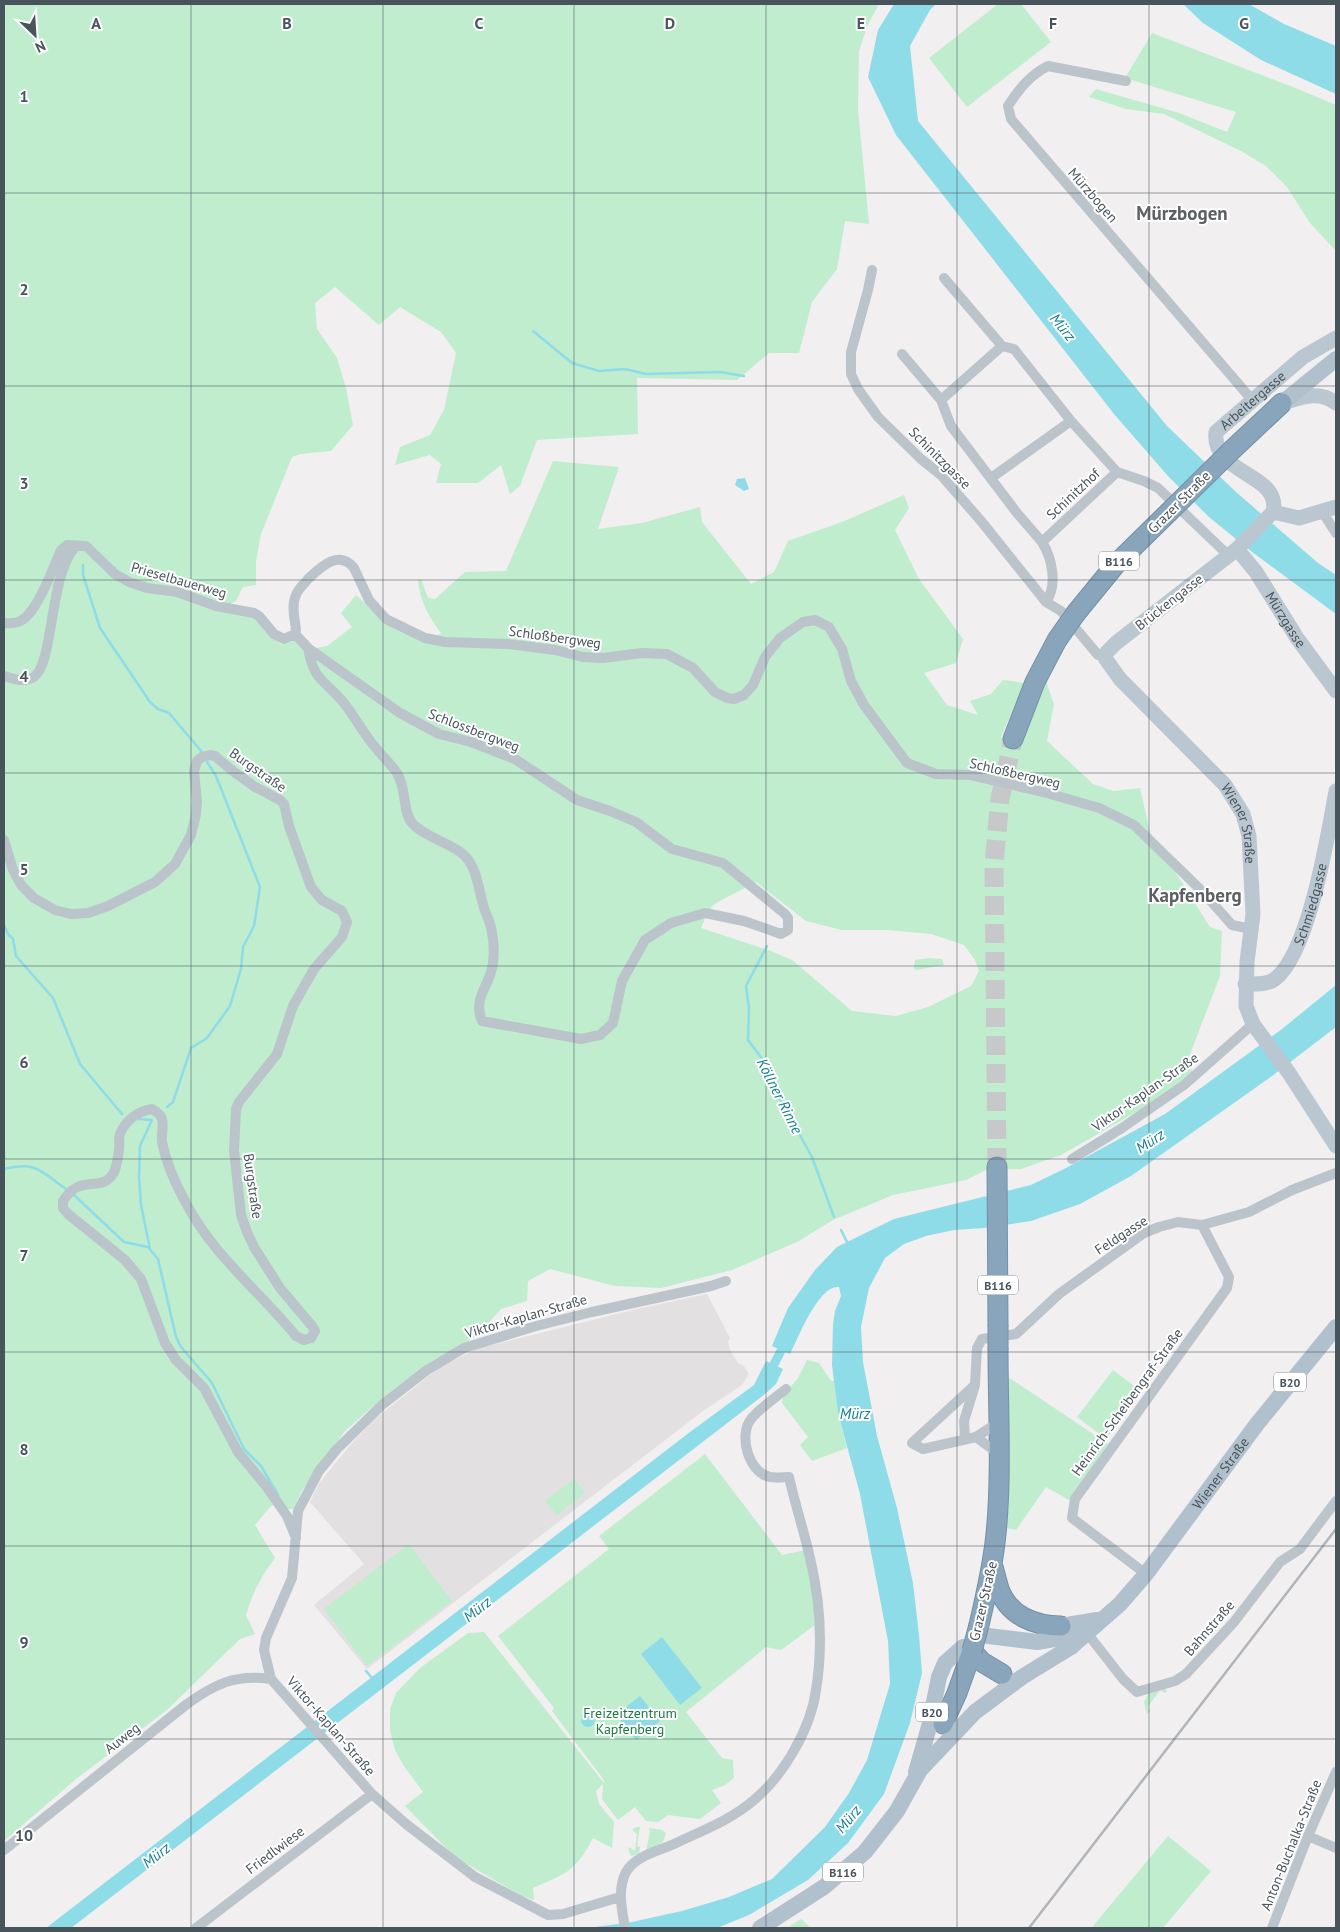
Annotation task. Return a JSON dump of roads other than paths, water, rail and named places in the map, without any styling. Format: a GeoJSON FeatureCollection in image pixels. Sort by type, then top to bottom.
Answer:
{"type":"FeatureCollection","features":[{"type":"Feature","properties":{"kind":"highway","name":"Grazer Straße"},"geometry":{"type":"LineString","coordinates":[[1013,738],[1034,682],[1057,640],[1076,613],[1116,564],[1282,403]]}},
{"type":"Feature","properties":{"kind":"highway","name":"Grazer Straße"},"geometry":{"type":"LineString","coordinates":[[943,1724],[957,1693],[967,1649],[984,1630],[993,1591],[999,1454],[997,1167]]}},
{"type":"Feature","properties":{"kind":"highway"},"geometry":{"type":"LineString","coordinates":[[993,1591],[1022,1617],[1046,1626],[1061,1626]]}},
{"type":"Feature","properties":{"kind":"highway"},"geometry":{"type":"LineString","coordinates":[[967,1649],[982,1662],[1002,1674]]}},
{"type":"Feature","properties":{"kind":"main road","name":"Grazer Straße"},"geometry":{"type":"LineString","coordinates":[[1282,403],[1336,359]]}},
{"type":"Feature","properties":{"kind":"main road","name":"Wiener Straße"},"geometry":{"type":"LineString","coordinates":[[1104,1619],[1146,1574],[1256,1424],[1336,1327]]}},
{"type":"Feature","properties":{"kind":"main road"},"geometry":{"type":"LineString","coordinates":[[1061,1626],[1104,1619]]}},
{"type":"Feature","properties":{"kind":"main road","name":"B20"},"geometry":{"type":"LineString","coordinates":[[1022,1677],[1071,1647],[1104,1619]]}},
{"type":"Feature","properties":{"kind":"main road","name":"B20"},"geometry":{"type":"LineString","coordinates":[[984,1630],[1037,1642],[1087,1633]]}},
{"type":"Feature","properties":{"kind":"main road","name":"B20"},"geometry":{"type":"LineString","coordinates":[[912,1785],[929,1727],[939,1677],[945,1663],[953,1654],[967,1649]]}},
{"type":"Feature","properties":{"kind":"main road"},"geometry":{"type":"LineString","coordinates":[[1002,1674],[1022,1677]]}},
{"type":"Feature","properties":{"kind":"main road","name":"B116"},"geometry":{"type":"LineString","coordinates":[[760,1928],[824,1887],[848,1869],[880,1835],[897,1811],[920,1770],[975,1712],[1022,1677]]}},
{"type":"Feature","properties":{"kind":"main road","name":"Grazer Straße"},"geometry":{"type":"LineString","coordinates":[[920,1770],[943,1724]]}},
{"type":"Feature","properties":{"kind":"street","name":"Mürzbogen"},"geometry":{"type":"LineString","coordinates":[[1126,81],[1048,66],[1039,71],[1019,89],[1008,106],[1011,120],[1253,401]]}},
{"type":"Feature","properties":{"kind":"street","name":"Schinitzgasse"},"geometry":{"type":"LineString","coordinates":[[872,270],[850,352],[851,374],[858,389],[878,417],[921,459],[941,475],[981,520],[1046,602],[1061,611],[1098,655],[1105,658]]}},
{"type":"Feature","properties":{"kind":"street","name":"Schinitzhof"},"geometry":{"type":"LineString","coordinates":[[944,278],[1002,346],[1014,350],[1071,421],[1117,472],[1042,542]]}},
{"type":"Feature","properties":{"kind":"street","name":"Arbeitergasse"},"geometry":{"type":"LineString","coordinates":[[1273,512],[1273,498],[1269,491],[1258,481],[1229,463],[1217,448],[1216,432],[1303,357],[1336,338]]}},
{"type":"Feature","properties":{"kind":"street"},"geometry":{"type":"LineString","coordinates":[[941,400],[1002,346]]}},
{"type":"Feature","properties":{"kind":"street"},"geometry":{"type":"LineString","coordinates":[[902,354],[941,400],[951,426],[1049,553],[1052,564],[1051,595],[1046,602]]}},
{"type":"Feature","properties":{"kind":"street"},"geometry":{"type":"LineString","coordinates":[[1303,357],[1311,365],[1315,376]]}},
{"type":"Feature","properties":{"kind":"street","name":"Grazer Straße"},"geometry":{"type":"LineString","coordinates":[[1282,403],[1310,396],[1326,397],[1336,403]]}},
{"type":"Feature","properties":{"kind":"street"},"geometry":{"type":"LineString","coordinates":[[991,478],[1071,421]]}},
{"type":"Feature","properties":{"kind":"street","name":"Mürzgasse"},"geometry":{"type":"LineString","coordinates":[[1117,472],[1158,488],[1256,572],[1297,638],[1336,691]]}},
{"type":"Feature","properties":{"kind":"street"},"geometry":{"type":"LineString","coordinates":[[1232,552],[1273,512],[1299,518],[1336,507]]}},
{"type":"Feature","properties":{"kind":"street"},"geometry":{"type":"LineString","coordinates":[[1321,510],[1336,533]]}},
{"type":"Feature","properties":{"kind":"street"},"geometry":{"type":"LineString","coordinates":[[4,623],[18,622],[27,617],[40,597],[61,550],[67,545],[75,547],[68,555],[60,577],[44,661],[40,671],[34,677],[26,680],[4,676]]}},
{"type":"Feature","properties":{"kind":"street","name":"Prieselbauerweg"},"geometry":{"type":"LineString","coordinates":[[75,547],[86,546],[115,574],[129,582],[147,588],[177,592],[216,606],[254,613],[260,616],[274,634],[284,639],[295,634]]}},
{"type":"Feature","properties":{"kind":"street","name":"Brückengasse"},"geometry":{"type":"LineString","coordinates":[[1105,658],[1107,652],[1116,643],[1232,552]]}},
{"type":"Feature","properties":{"kind":"street","name":"Schloßbergweg"},"geometry":{"type":"LineString","coordinates":[[295,634],[293,606],[298,590],[327,563],[341,560],[351,564],[369,600],[386,618],[425,638],[445,642],[508,644],[555,650],[583,657],[603,658],[642,653],[667,654],[693,668],[715,692],[734,699],[744,695],[753,685],[765,657],[780,638],[803,622],[815,620],[829,627],[842,649],[851,680],[864,705],[907,763],[936,774],[970,775],[1100,808],[1134,825],[1150,838],[1202,891],[1232,925],[1251,930]]}},
{"type":"Feature","properties":{"kind":"street","name":"Schlossbergweg"},"geometry":{"type":"LineString","coordinates":[[295,634],[308,648],[400,713],[438,734],[471,742],[515,759],[577,800],[636,822],[672,849],[723,862],[759,890],[764,898],[786,914],[788,930],[781,934],[744,921],[705,913],[671,923],[645,940],[622,980],[613,1024],[600,1035],[581,1039],[482,1021],[478,1012],[478,1003],[493,964],[492,931],[475,873],[468,860],[459,852],[438,841],[412,823],[406,812],[404,790],[398,775],[389,761],[375,748],[344,704],[331,689],[318,679],[311,665],[308,648]]}},
{"type":"Feature","properties":{"kind":"street","name":"Wiener Straße"},"geometry":{"type":"LineString","coordinates":[[1105,658],[1120,679],[1225,785],[1243,814],[1249,836],[1253,914],[1245,984],[1246,1006],[1257,1030],[1289,1074],[1336,1146]]}},
{"type":"Feature","properties":{"kind":"street","name":"Burgstraße"},"geometry":{"type":"LineString","coordinates":[[4,840],[13,870],[21,885],[45,906],[71,914],[88,913],[108,906],[155,882],[175,864],[191,836],[196,814],[197,802],[194,778],[197,761],[202,757],[215,756],[234,772],[284,804],[289,826],[311,887],[322,900],[342,911],[345,917],[347,922],[346,929],[342,937],[314,969],[293,1006],[277,1054],[245,1093],[236,1109],[234,1151],[241,1215],[246,1232],[280,1288],[312,1326],[315,1331],[311,1338],[304,1340],[296,1336],[226,1259],[197,1222],[186,1203],[164,1152],[162,1119],[160,1114],[152,1109],[136,1114],[127,1122],[119,1136],[120,1149],[114,1173],[106,1181],[80,1186],[70,1192],[63,1201],[63,1208],[68,1214],[125,1260],[141,1279],[166,1343],[176,1360],[204,1388],[238,1452],[266,1486],[287,1516],[296,1538]]}},
{"type":"Feature","properties":{"kind":"street","name":"Schmiedgasse"},"geometry":{"type":"LineString","coordinates":[[1245,984],[1274,981],[1283,972],[1305,931],[1328,836],[1336,792]]}},
{"type":"Feature","properties":{"kind":"street","name":"Viktor-Kaplan-Straße"},"geometry":{"type":"LineString","coordinates":[[1072,1159],[1122,1128],[1184,1085],[1257,1030]]}},
{"type":"Feature","properties":{"kind":"street","name":"Feldgasse"},"geometry":{"type":"LineString","coordinates":[[965,1439],[964,1421],[975,1385],[977,1348],[982,1339],[1016,1334],[1059,1294],[1144,1233],[1178,1222],[1202,1225],[1249,1212],[1292,1190],[1336,1173]]}},
{"type":"Feature","properties":{"kind":"street","name":"Heinrich-Scheibengraf-Straße"},"geometry":{"type":"LineString","coordinates":[[1146,1574],[1072,1518],[1074,1499],[1226,1288],[1228,1277],[1202,1225]]}},
{"type":"Feature","properties":{"kind":"street","name":"Viktor-Kaplan-Straße"},"geometry":{"type":"LineString","coordinates":[[620,1897],[563,1914],[548,1915],[475,1877],[406,1824],[372,1794],[271,1679],[264,1650],[266,1638],[292,1578],[298,1511],[319,1471],[337,1449],[383,1404],[447,1357],[464,1348],[536,1326],[711,1286],[726,1280]]}},
{"type":"Feature","properties":{"kind":"street"},"geometry":{"type":"LineString","coordinates":[[975,1385],[912,1443],[923,1448],[976,1437],[999,1417]]}},
{"type":"Feature","properties":{"kind":"street"},"geometry":{"type":"LineString","coordinates":[[625,1928],[620,1897],[626,1871],[641,1857],[718,1824],[754,1800],[777,1775],[794,1750],[807,1724],[816,1691],[820,1648],[818,1602],[811,1560],[790,1477],[770,1477],[759,1472],[752,1463],[746,1443],[746,1431],[750,1420],[786,1389]]}},
{"type":"Feature","properties":{"kind":"street"},"geometry":{"type":"LineString","coordinates":[[976,1437],[999,1454]]}},
{"type":"Feature","properties":{"kind":"street","name":"Bahnstraße"},"geometry":{"type":"LineString","coordinates":[[1087,1633],[1122,1680],[1137,1692],[1175,1681],[1186,1674],[1234,1622],[1280,1562],[1300,1549],[1336,1501]]}},
{"type":"Feature","properties":{"kind":"street","name":"Auweg"},"geometry":{"type":"LineString","coordinates":[[4,1850],[187,1704],[212,1687],[231,1680],[254,1676],[271,1679]]}},
{"type":"Feature","properties":{"kind":"street","name":"Anton-Buchalka-Straße"},"geometry":{"type":"LineString","coordinates":[[1272,1928],[1308,1836],[1336,1772]]}},
{"type":"Feature","properties":{"kind":"street","name":"Friedlwiese"},"geometry":{"type":"LineString","coordinates":[[196,1928],[372,1794]]}},
{"type":"Feature","properties":{"kind":"street"},"geometry":{"type":"LineString","coordinates":[[1308,1836],[1336,1848]]}},
{"type":"Feature","properties":{"kind":"water","name":"Mürz"},"geometry":{"type":"Polygon","coordinates":[[[894,4],[936,4],[930,10],[910,46],[918,121],[1167,426],[1236,492],[1318,563],[1336,575],[1336,614],[1252,552],[1209,517],[1168,476],[1114,414],[896,135],[868,77],[878,30],[894,4]]]}},
{"type":"Feature","properties":{"kind":"water"},"geometry":{"type":"Polygon","coordinates":[[[1183,4],[1249,4],[1284,24],[1336,46],[1336,94],[1261,60],[1203,23],[1183,4]]]}},
{"type":"Feature","properties":{"kind":"water"},"geometry":{"type":"Polygon","coordinates":[[[745,478],[749,489],[744,491],[735,485],[737,479],[745,478]]]}},
{"type":"Feature","properties":{"kind":"water"},"geometry":{"type":"Polygon","coordinates":[[[1336,985],[1336,1027],[1272,1076],[1131,1176],[1080,1204],[1031,1221],[954,1230],[926,1236],[904,1244],[885,1258],[869,1288],[861,1327],[863,1362],[877,1436],[897,1508],[913,1583],[922,1673],[910,1723],[884,1794],[848,1843],[808,1880],[749,1915],[717,1928],[588,1928],[632,1922],[682,1911],[729,1897],[772,1879],[825,1827],[849,1793],[867,1760],[890,1684],[888,1641],[860,1494],[838,1413],[832,1365],[833,1324],[835,1311],[841,1296],[839,1287],[831,1288],[817,1303],[810,1313],[790,1354],[772,1346],[788,1308],[815,1270],[837,1247],[894,1219],[1031,1185],[1165,1114],[1282,1029],[1336,985]]]}},
{"type":"Feature","properties":{"kind":"water","name":"Mürz"},"geometry":{"type":"Polygon","coordinates":[[[766,1361],[783,1369],[776,1384],[765,1394],[71,1928],[46,1928],[690,1432],[754,1385],[766,1361]]]}},
{"type":"Feature","properties":{"kind":"water"},"geometry":{"type":"Polygon","coordinates":[[[662,1637],[702,1688],[680,1705],[641,1654],[662,1637]]]}},
{"type":"Feature","properties":{"kind":"water"},"geometry":{"type":"Polygon","coordinates":[[[640,1696],[660,1721],[636,1740],[616,1715],[640,1696]]]}},
{"type":"Feature","properties":{"kind":"water"},"geometry":{"type":"Polygon","coordinates":[[[588,1713],[593,1715],[595,1720],[593,1725],[588,1727],[583,1725],[581,1720],[583,1715],[588,1713]]]}},
{"type":"Feature","properties":{"kind":"waterway"},"geometry":{"type":"LineString","coordinates":[[533,331],[572,363],[599,371],[625,369],[646,374],[720,372],[744,376]]}},
{"type":"Feature","properties":{"kind":"waterway"},"geometry":{"type":"LineString","coordinates":[[83,565],[83,575],[100,628],[150,702],[158,709],[169,713],[202,752]]}},
{"type":"Feature","properties":{"kind":"waterway"},"geometry":{"type":"LineString","coordinates":[[167,1107],[173,1102],[191,1048],[207,1038],[230,1006],[241,969],[243,947],[254,926],[260,887],[216,776],[207,762]]}},
{"type":"Feature","properties":{"kind":"waterway"},"geometry":{"type":"LineString","coordinates":[[4,925],[8,934],[13,939],[16,956],[53,998],[80,1064],[122,1114]]}},
{"type":"Feature","properties":{"kind":"waterway","name":"Köllner Rinne"},"geometry":{"type":"LineString","coordinates":[[767,946],[746,986],[749,1009],[748,1040],[766,1064],[770,1081],[812,1157],[834,1217]]}},
{"type":"Feature","properties":{"kind":"waterway"},"geometry":{"type":"LineString","coordinates":[[138,1119],[152,1120],[140,1146],[139,1177],[141,1205],[150,1249]]}},
{"type":"Feature","properties":{"kind":"waterway"},"geometry":{"type":"LineString","coordinates":[[4,1169],[24,1166],[38,1169],[66,1189]]}},
{"type":"Feature","properties":{"kind":"waterway"},"geometry":{"type":"LineString","coordinates":[[74,1195],[124,1242],[148,1247],[158,1259],[176,1337],[181,1347],[212,1383],[244,1449],[261,1466],[278,1495]]}},
{"type":"Feature","properties":{"kind":"waterway","name":"Köllner Rinne"},"geometry":{"type":"LineString","coordinates":[[841,1230],[848,1244]]}},
{"type":"Feature","properties":{"kind":"waterway","name":"Mürz"},"geometry":{"type":"LineString","coordinates":[[769,1374],[786,1341]]}},
{"type":"Feature","properties":{"kind":"waterway"},"geometry":{"type":"LineString","coordinates":[[366,1671],[373,1679]]}},
{"type":"Feature","properties":{"kind":"tunnel"},"geometry":{"type":"LineString","coordinates":[[997,1167],[994,864],[1000,799],[1013,739]]}},
{"type":"Feature","properties":{"kind":"railway"},"geometry":{"type":"LineString","coordinates":[[1029,1928],[1336,1529]]}},
{"type":"Feature","properties":{"kind":"district","name":"Mürzbogen"},"geometry":{"type":"Point","coordinates":[1182,213]}},
{"type":"Feature","properties":{"kind":"district","name":"Kapfenberg"},"geometry":{"type":"Point","coordinates":[1195,895]}},
{"type":"Feature","properties":{"kind":"park label","name":"Freizeitzentrum Kapfenberg"},"geometry":{"type":"Point","coordinates":[630,1722]}}]}
